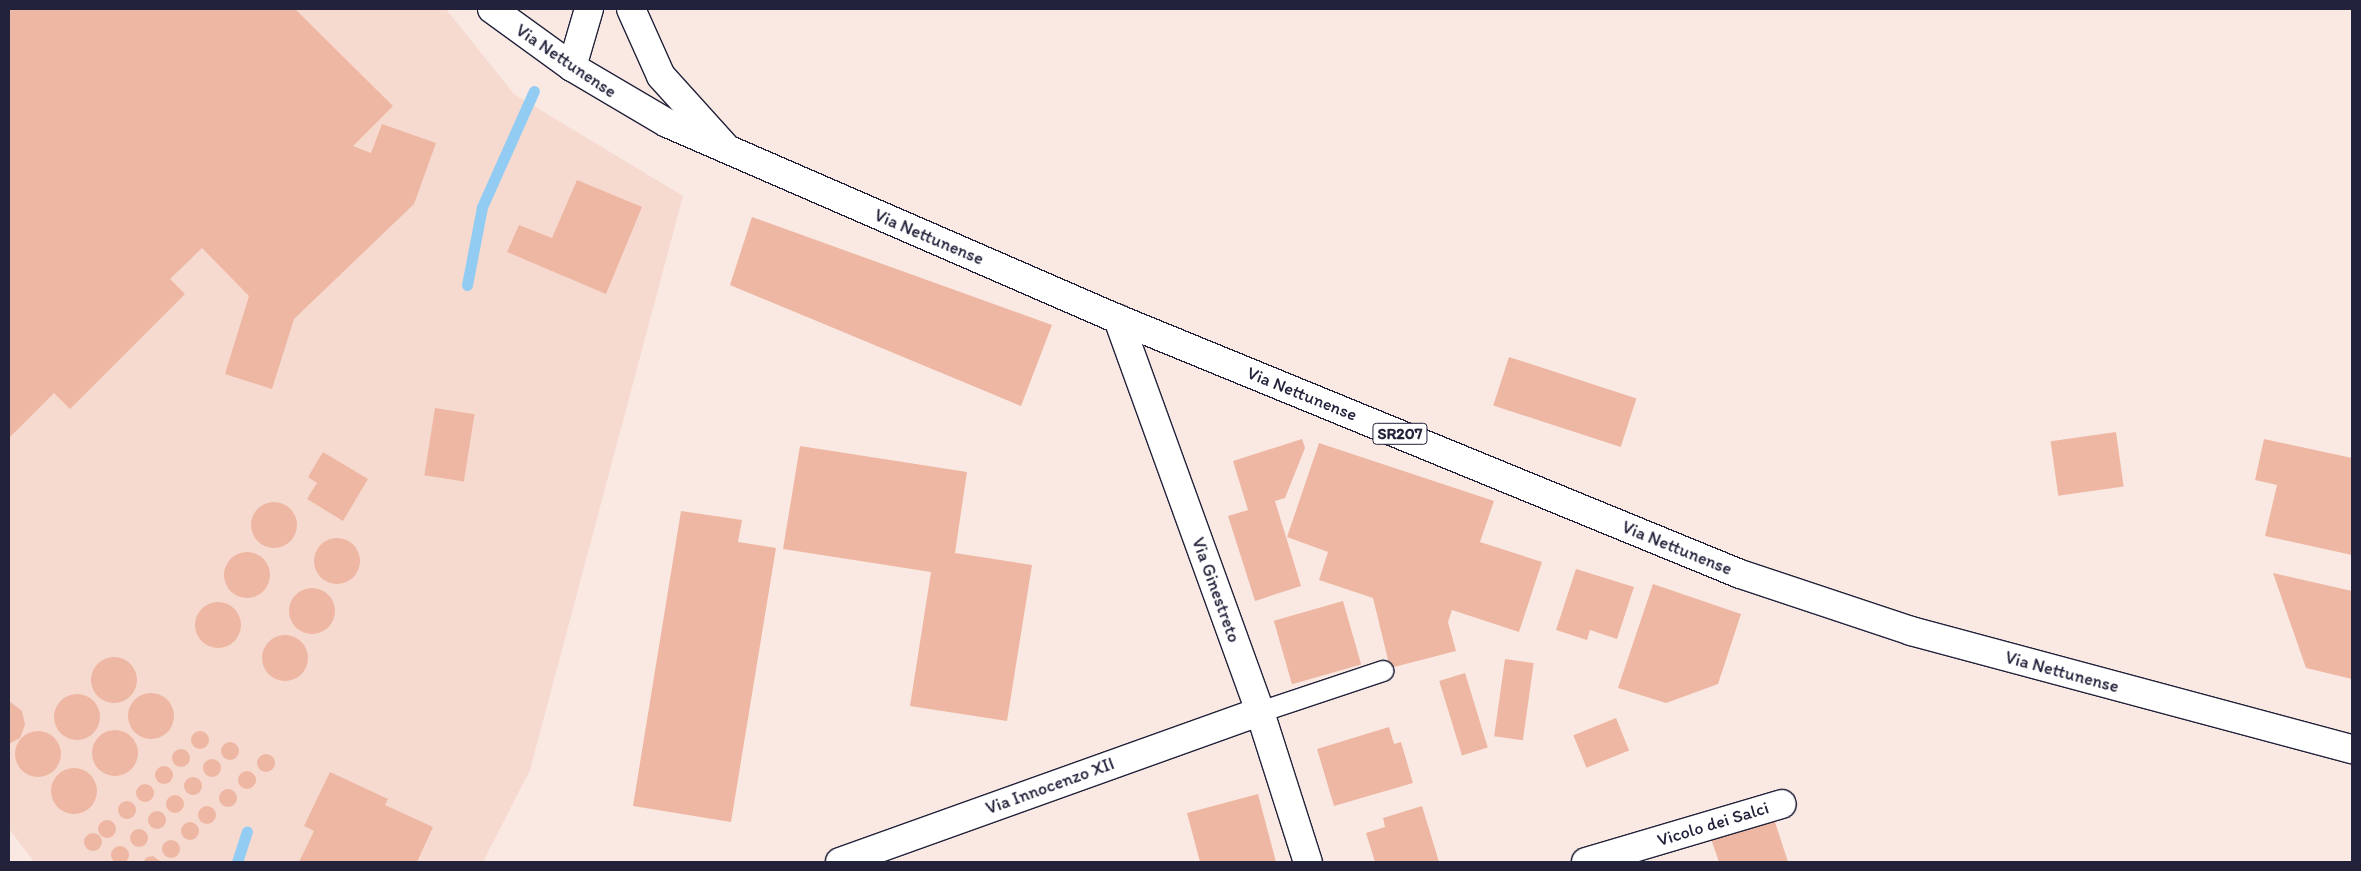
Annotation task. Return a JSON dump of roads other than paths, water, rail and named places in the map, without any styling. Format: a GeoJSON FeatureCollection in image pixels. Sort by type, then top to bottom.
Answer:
{"type":"FeatureCollection","features":[{"type":"Feature","properties":{"kind":"main road","name":"Via Nettunense"},"geometry":{"type":"LineString","coordinates":[[492,9],[572,67],[646,112],[727,149],[1118,319],[1812,599],[1959,645],[2352,748]]}},
{"type":"Feature","properties":{"kind":"main road"},"geometry":{"type":"LineString","coordinates":[[572,67],[589,9]]}},
{"type":"Feature","properties":{"kind":"main road"},"geometry":{"type":"LineString","coordinates":[[631,9],[661,76],[727,149]]}},
{"type":"Feature","properties":{"kind":"main road","name":"Via Ginestreto"},"geometry":{"type":"LineString","coordinates":[[1118,319],[1260,712],[1308,862]]}},
{"type":"Feature","properties":{"kind":"main road","name":"Via Innocenzo XII"},"geometry":{"type":"LineString","coordinates":[[840,862],[1260,712]]}},
{"type":"Feature","properties":{"kind":"main road","name":"Vicolo dei Salci"},"geometry":{"type":"LineString","coordinates":[[1586,862],[1782,804]]}},
{"type":"Feature","properties":{"kind":"lane"},"geometry":{"type":"LineString","coordinates":[[1260,712],[1383,671]]}},
{"type":"Feature","properties":{"kind":"waterway"},"geometry":{"type":"LineString","coordinates":[[467,285],[482,207],[534,91]]}},
{"type":"Feature","properties":{"kind":"waterway"},"geometry":{"type":"LineString","coordinates":[[237,862],[247,832]]}}]}
